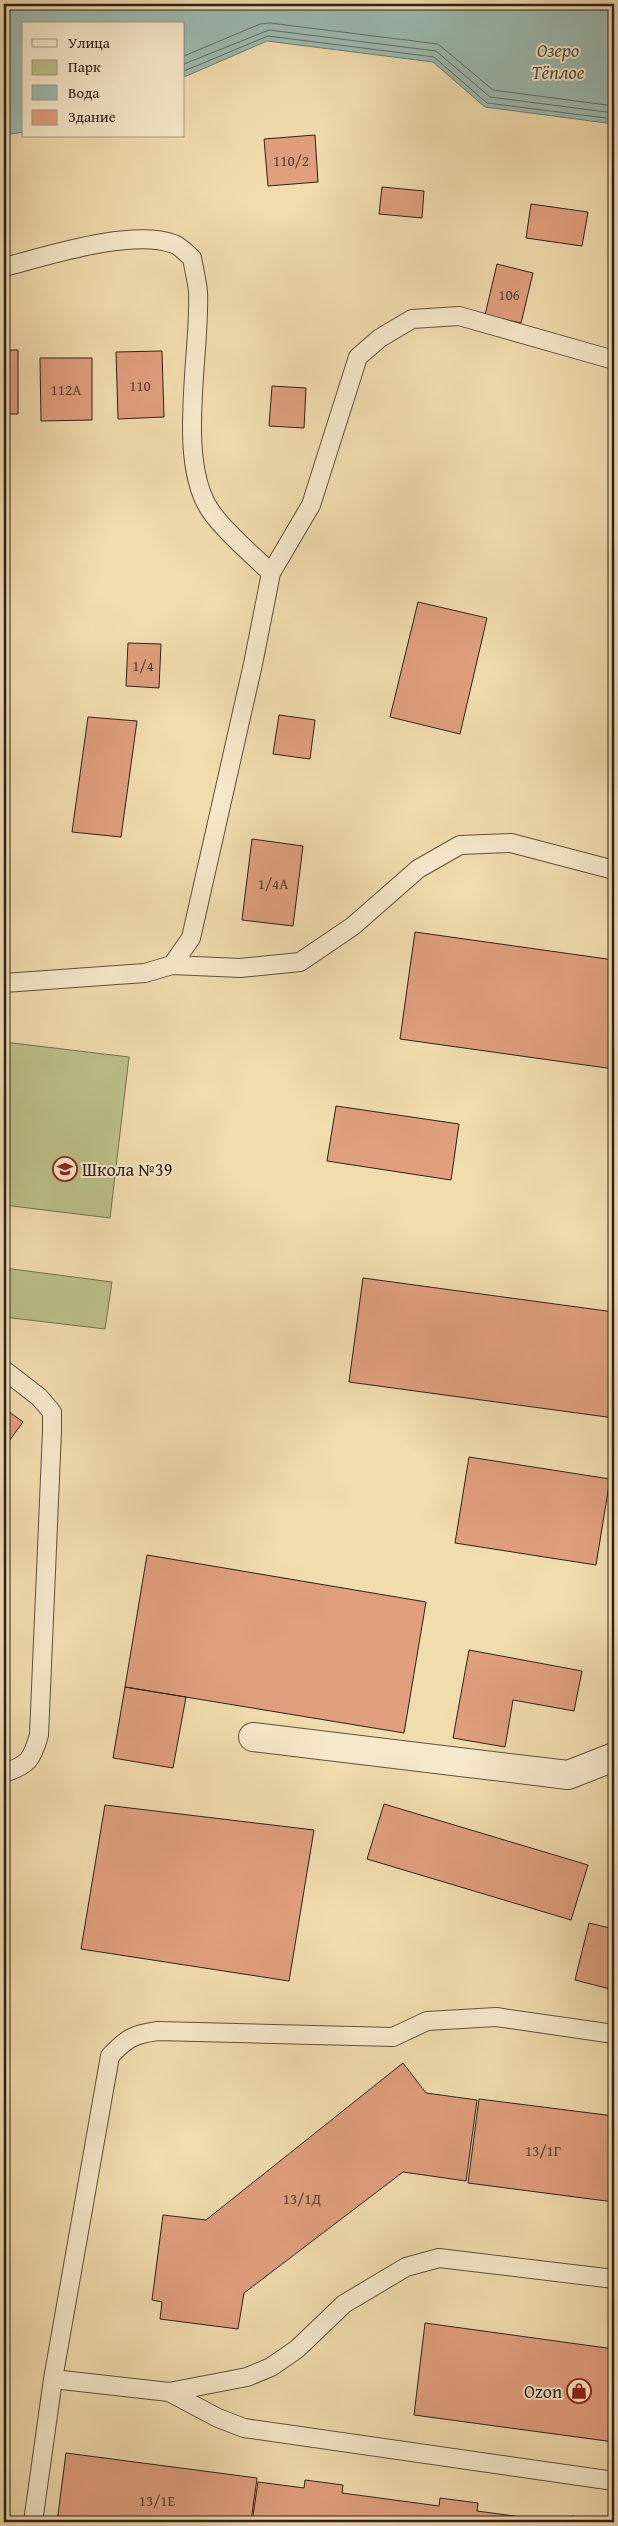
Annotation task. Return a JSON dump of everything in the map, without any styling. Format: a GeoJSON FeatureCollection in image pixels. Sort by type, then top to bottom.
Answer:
{"type":"FeatureCollection","features":[{"type":"Feature","properties":{"kind":"street"},"geometry":{"type":"LineString","coordinates":[[253,1737],[568,1776],[614,1757]]}},
{"type":"Feature","properties":{"kind":"lane"},"geometry":{"type":"LineString","coordinates":[[4,267],[96,244],[139,239],[175,244],[192,258],[198,291],[193,419],[194,456],[199,488],[212,513],[271,573]]}},
{"type":"Feature","properties":{"kind":"lane"},"geometry":{"type":"LineString","coordinates":[[172,965],[191,938],[254,664],[271,573],[311,505],[358,358],[380,338],[412,319],[459,316],[614,360]]}},
{"type":"Feature","properties":{"kind":"lane"},"geometry":{"type":"LineString","coordinates":[[4,983],[144,973],[172,965],[240,968],[300,962],[353,926],[418,869],[460,845],[511,843],[614,870]]}},
{"type":"Feature","properties":{"kind":"lane"},"geometry":{"type":"LineString","coordinates":[[4,1370],[39,1396],[52,1412],[52,1431],[39,1736],[34,1754],[23,1766],[4,1773]]}},
{"type":"Feature","properties":{"kind":"lane"},"geometry":{"type":"LineString","coordinates":[[33,2522],[53,2379],[110,2056],[136,2034],[158,2031],[393,2037],[428,2021],[496,2017],[614,2034]]}},
{"type":"Feature","properties":{"kind":"lane"},"geometry":{"type":"LineString","coordinates":[[53,2379],[169,2392],[247,2377],[272,2367],[296,2349],[344,2304],[406,2267],[438,2258],[614,2279]]}},
{"type":"Feature","properties":{"kind":"lane"},"geometry":{"type":"LineString","coordinates":[[169,2392],[218,2418],[244,2428],[614,2481]]}},
{"type":"Feature","properties":{"kind":"green space"},"geometry":{"type":"Polygon","coordinates":[[[4,1042],[129,1057],[110,1218],[4,1205],[4,1042]]]}},
{"type":"Feature","properties":{"kind":"green space"},"geometry":{"type":"Polygon","coordinates":[[[4,1268],[112,1282],[105,1329],[4,1317],[4,1268]]]}},
{"type":"Feature","properties":{"kind":"water","name":"Озеро Тёплое"},"geometry":{"type":"Polygon","coordinates":[[[4,4],[614,4],[614,124],[485,107],[433,62],[267,41],[185,77],[185,22],[22,22],[22,132],[4,135],[4,4]]]}},
{"type":"Feature","properties":{"kind":"building"},"geometry":{"type":"Polygon","coordinates":[[[315,135],[318,182],[268,186],[264,139],[315,135]]]}},
{"type":"Feature","properties":{"kind":"building"},"geometry":{"type":"Polygon","coordinates":[[[382,187],[424,191],[422,218],[379,214],[382,187]]]}},
{"type":"Feature","properties":{"kind":"building"},"geometry":{"type":"Polygon","coordinates":[[[531,204],[588,212],[582,246],[526,238],[531,204]]]}},
{"type":"Feature","properties":{"kind":"building"},"geometry":{"type":"Polygon","coordinates":[[[497,264],[533,273],[521,323],[485,315],[497,264]]]}},
{"type":"Feature","properties":{"kind":"building"},"geometry":{"type":"Polygon","coordinates":[[[4,350],[18,350],[18,414],[4,414],[4,350]]]}},
{"type":"Feature","properties":{"kind":"building"},"geometry":{"type":"Polygon","coordinates":[[[162,351],[164,417],[118,419],[116,352],[162,351]]]}},
{"type":"Feature","properties":{"kind":"building"},"geometry":{"type":"Polygon","coordinates":[[[40,358],[92,358],[92,420],[41,421],[40,358]]]}},
{"type":"Feature","properties":{"kind":"building"},"geometry":{"type":"Polygon","coordinates":[[[272,386],[306,388],[304,428],[269,426],[272,386]]]}},
{"type":"Feature","properties":{"kind":"building"},"geometry":{"type":"Polygon","coordinates":[[[418,602],[487,618],[460,734],[390,717],[418,602]]]}},
{"type":"Feature","properties":{"kind":"building"},"geometry":{"type":"Polygon","coordinates":[[[128,643],[161,644],[159,688],[126,686],[128,643]]]}},
{"type":"Feature","properties":{"kind":"building"},"geometry":{"type":"Polygon","coordinates":[[[279,715],[315,720],[310,759],[273,754],[279,715]]]}},
{"type":"Feature","properties":{"kind":"building"},"geometry":{"type":"Polygon","coordinates":[[[88,717],[137,721],[121,837],[72,832],[88,717]]]}},
{"type":"Feature","properties":{"kind":"building"},"geometry":{"type":"Polygon","coordinates":[[[252,839],[303,846],[293,926],[242,920],[252,839]]]}},
{"type":"Feature","properties":{"kind":"building"},"geometry":{"type":"Polygon","coordinates":[[[415,932],[614,960],[614,1069],[400,1039],[415,932]]]}},
{"type":"Feature","properties":{"kind":"building"},"geometry":{"type":"Polygon","coordinates":[[[336,1106],[459,1124],[451,1180],[327,1161],[336,1106]]]}},
{"type":"Feature","properties":{"kind":"building"},"geometry":{"type":"Polygon","coordinates":[[[363,1278],[614,1312],[614,1418],[349,1382],[363,1278]]]}},
{"type":"Feature","properties":{"kind":"building"},"geometry":{"type":"Polygon","coordinates":[[[4,1408],[23,1422],[4,1448],[4,1408]]]}},
{"type":"Feature","properties":{"kind":"building"},"geometry":{"type":"Polygon","coordinates":[[[469,1457],[610,1479],[596,1565],[455,1543],[469,1457]]]}},
{"type":"Feature","properties":{"kind":"building"},"geometry":{"type":"Polygon","coordinates":[[[147,1555],[426,1602],[404,1733],[125,1687],[147,1555]]]}},
{"type":"Feature","properties":{"kind":"building"},"geometry":{"type":"Polygon","coordinates":[[[469,1650],[582,1671],[574,1711],[513,1700],[505,1747],[453,1738],[469,1650]]]}},
{"type":"Feature","properties":{"kind":"building"},"geometry":{"type":"Polygon","coordinates":[[[125,1687],[186,1697],[173,1768],[113,1758],[125,1687]]]}},
{"type":"Feature","properties":{"kind":"building"},"geometry":{"type":"Polygon","coordinates":[[[384,1804],[588,1865],[571,1920],[367,1859],[384,1804]]]}},
{"type":"Feature","properties":{"kind":"building"},"geometry":{"type":"Polygon","coordinates":[[[105,1805],[314,1830],[289,1981],[81,1949],[105,1805]]]}},
{"type":"Feature","properties":{"kind":"building"},"geometry":{"type":"Polygon","coordinates":[[[589,1923],[614,1929],[614,1990],[575,1980],[589,1923]]]}},
{"type":"Feature","properties":{"kind":"building"},"geometry":{"type":"Polygon","coordinates":[[[403,2063],[426,2093],[477,2100],[466,2181],[403,2172],[244,2293],[238,2329],[160,2319],[162,2302],[152,2300],[163,2215],[206,2220],[403,2063]]]}},
{"type":"Feature","properties":{"kind":"building"},"geometry":{"type":"Polygon","coordinates":[[[479,2099],[614,2116],[614,2202],[468,2183],[479,2099]]]}},
{"type":"Feature","properties":{"kind":"building"},"geometry":{"type":"Polygon","coordinates":[[[425,2323],[614,2349],[614,2442],[414,2415],[425,2323]]]}},
{"type":"Feature","properties":{"kind":"building"},"geometry":{"type":"Polygon","coordinates":[[[66,2453],[257,2478],[251,2522],[57,2522],[66,2453]]]}},
{"type":"Feature","properties":{"kind":"building"},"geometry":{"type":"Polygon","coordinates":[[[305,2480],[343,2485],[342,2493],[439,2506],[440,2498],[478,2503],[477,2511],[559,2522],[252,2522],[258,2482],[304,2488],[305,2480]]]}},
{"type":"Feature","properties":{"kind":"building"},"geometry":{"type":"Polygon","coordinates":[[[572,2516],[611,2521],[572,2522],[572,2516]]]}},
{"type":"Feature","properties":{"kind":"place","name":"Школа №39"},"geometry":{"type":"Point","coordinates":[65,1169]}},
{"type":"Feature","properties":{"kind":"place","name":"Ozon"},"geometry":{"type":"Point","coordinates":[579,2391]}}]}
